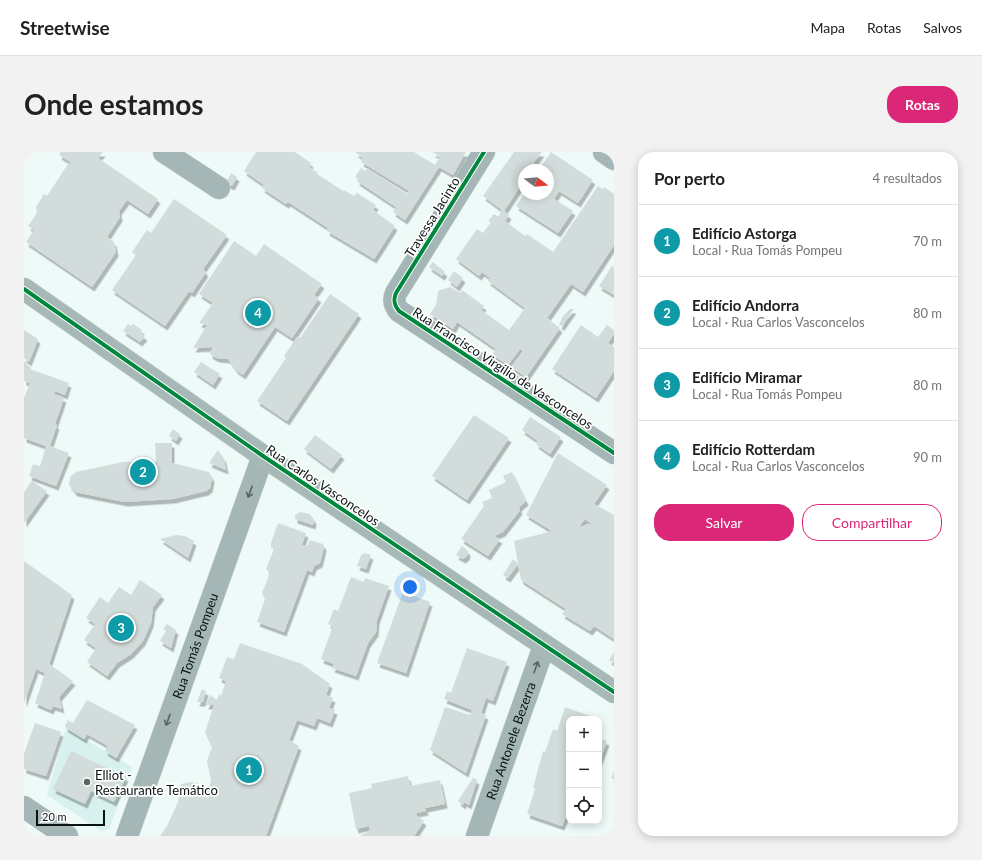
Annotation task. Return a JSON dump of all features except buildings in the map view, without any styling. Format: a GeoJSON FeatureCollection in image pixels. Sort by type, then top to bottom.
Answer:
{"type":"FeatureCollection","features":[{"type":"Feature","properties":{"kind":"main road","name":"Rua Carlos Vasconcelos"},"geometry":{"type":"LineString","coordinates":[[24,290],[263,456],[614,692]]}},
{"type":"Feature","properties":{"kind":"street"},"geometry":{"type":"LineString","coordinates":[[164,152],[219,188]]}},
{"type":"Feature","properties":{"kind":"street","name":"Travessa Jacinto"},"geometry":{"type":"LineString","coordinates":[[396,293],[484,152]]}},
{"type":"Feature","properties":{"kind":"street"},"geometry":{"type":"LineString","coordinates":[[604,152],[614,159]]}},
{"type":"Feature","properties":{"kind":"street","name":"Rua Francisco Virgílio de Vasconcelos"},"geometry":{"type":"LineString","coordinates":[[396,293],[394,305],[399,311],[614,453]]}},
{"type":"Feature","properties":{"kind":"street","name":"Rua Tomás Pompeu"},"geometry":{"type":"LineString","coordinates":[[127,836],[263,456]]}},
{"type":"Feature","properties":{"kind":"street","name":"Rua Antonele Bezerra"},"geometry":{"type":"LineString","coordinates":[[477,836],[544,646]]}},
{"type":"Feature","properties":{"kind":"street"},"geometry":{"type":"LineString","coordinates":[[24,807],[67,836]]}},
{"type":"Feature","properties":{"kind":"shaded area"},"geometry":{"type":"Polygon","coordinates":[[[66,728],[132,767],[109,829],[101,831],[47,795],[66,728]]]}},
{"type":"Feature","properties":{"kind":"cycle path"},"geometry":{"type":"LineString","coordinates":[[484,152],[396,293],[394,298],[395,305],[399,311],[614,453]]}},
{"type":"Feature","properties":{"kind":"cycle path"},"geometry":{"type":"LineString","coordinates":[[24,289],[263,456],[614,692]]}},
{"type":"Feature","properties":{"kind":"place","name":"Edifício Rotterdam"},"geometry":{"type":"Point","coordinates":[258,313]}},
{"type":"Feature","properties":{"kind":"place","name":"Edifício Andorra"},"geometry":{"type":"Point","coordinates":[143,472]}},
{"type":"Feature","properties":{"kind":"place","name":"Edifício Miramar"},"geometry":{"type":"Point","coordinates":[121,628]}},
{"type":"Feature","properties":{"kind":"place","name":"Edifício Astorga"},"geometry":{"type":"Point","coordinates":[249,770]}},
{"type":"Feature","properties":{"kind":"place","name":"Elliot - Restaurante Temático"},"geometry":{"type":"Point","coordinates":[87,782]}}]}
